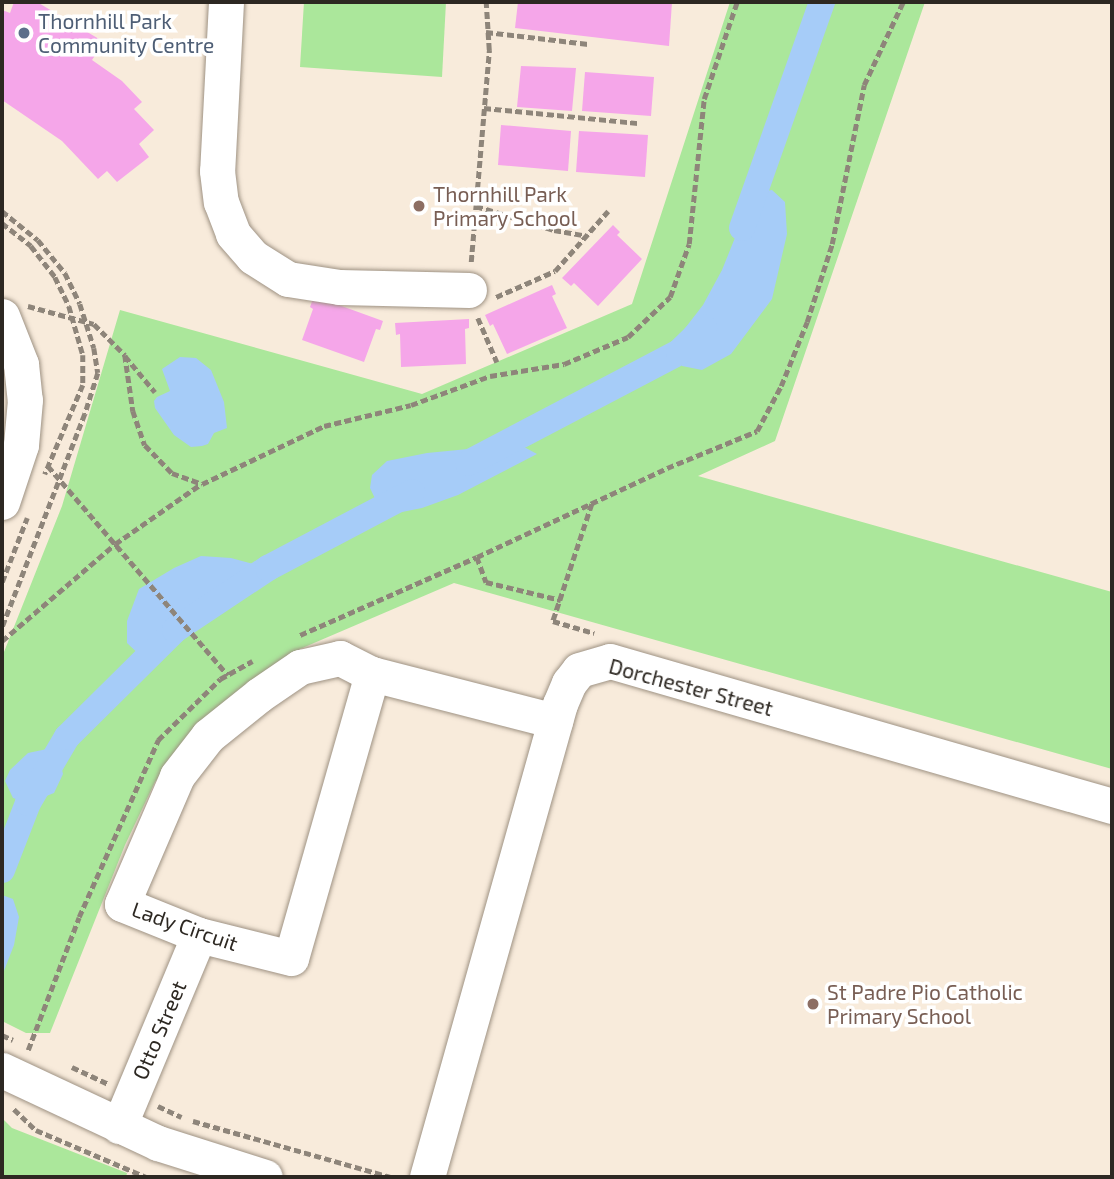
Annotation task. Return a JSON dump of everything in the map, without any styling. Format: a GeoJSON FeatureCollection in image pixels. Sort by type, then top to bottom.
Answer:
{"type":"FeatureCollection","features":[{"type":"Feature","properties":{"kind":"street"},"geometry":{"type":"LineString","coordinates":[[226,2],[217,171],[221,202],[233,234],[253,257],[288,279],[340,287],[471,298]]}},
{"type":"Feature","properties":{"kind":"street"},"geometry":{"type":"LineString","coordinates":[[2,502],[21,445],[25,400],[14,311]]}},
{"type":"Feature","properties":{"kind":"street","name":"Lady Circuit"},"geometry":{"type":"LineString","coordinates":[[372,674],[291,958],[199,935],[122,904],[177,776],[208,736],[259,695],[300,667],[340,658],[372,674],[555,721]]}},
{"type":"Feature","properties":{"kind":"street","name":"Dorchester Street"},"geometry":{"type":"LineString","coordinates":[[427,1177],[555,721],[569,683],[579,670],[610,661],[1112,806]]}},
{"type":"Feature","properties":{"kind":"street","name":"Otto Street"},"geometry":{"type":"LineString","coordinates":[[125,1110],[199,935]]}},
{"type":"Feature","properties":{"kind":"street"},"geometry":{"type":"LineString","coordinates":[[13,1074],[125,1110],[158,1143],[265,1177]]}},
{"type":"Feature","properties":{"kind":"path"},"geometry":{"type":"LineString","coordinates":[[486,2],[489,50],[471,298],[497,362]]}},
{"type":"Feature","properties":{"kind":"path"},"geometry":{"type":"LineString","coordinates":[[2,640],[115,544],[202,484],[324,426],[411,405],[490,376],[564,364],[628,337],[670,297],[689,244],[704,99],[737,2]]}},
{"type":"Feature","properties":{"kind":"path"},"geometry":{"type":"LineString","coordinates":[[293,638],[477,557],[667,468],[757,431],[781,386],[807,322],[832,244],[864,85],[903,2]]}},
{"type":"Feature","properties":{"kind":"path"},"geometry":{"type":"LineString","coordinates":[[486,32],[588,44]]}},
{"type":"Feature","properties":{"kind":"path"},"geometry":{"type":"LineString","coordinates":[[484,108],[638,123]]}},
{"type":"Feature","properties":{"kind":"path"},"geometry":{"type":"LineString","coordinates":[[476,206],[554,230],[587,236]]}},
{"type":"Feature","properties":{"kind":"path"},"geometry":{"type":"LineString","coordinates":[[471,298],[555,271],[608,211]]}},
{"type":"Feature","properties":{"kind":"path"},"geometry":{"type":"LineString","coordinates":[[14,311],[94,324],[155,391]]}},
{"type":"Feature","properties":{"kind":"path"},"geometry":{"type":"LineString","coordinates":[[125,355],[133,411],[145,445],[172,473],[202,484]]}},
{"type":"Feature","properties":{"kind":"path"},"geometry":{"type":"LineString","coordinates":[[21,445],[48,466],[228,675]]}},
{"type":"Feature","properties":{"kind":"path"},"geometry":{"type":"LineString","coordinates":[[592,503],[553,621],[600,635]]}},
{"type":"Feature","properties":{"kind":"path"},"geometry":{"type":"LineString","coordinates":[[477,557],[486,582],[561,600]]}},
{"type":"Feature","properties":{"kind":"path"},"geometry":{"type":"LineString","coordinates":[[13,1074],[79,916],[158,740],[228,675],[261,657]]}},
{"type":"Feature","properties":{"kind":"path"},"geometry":{"type":"LineString","coordinates":[[2,1035],[13,1074],[36,1129],[146,1177]]}},
{"type":"Feature","properties":{"kind":"path"},"geometry":{"type":"LineString","coordinates":[[13,1074],[41,1053]]}},
{"type":"Feature","properties":{"kind":"path"},"geometry":{"type":"LineString","coordinates":[[63,1063],[125,1110],[181,1117],[391,1177]]}},
{"type":"Feature","properties":{"kind":"green space"},"geometry":{"type":"Polygon","coordinates":[[[304,2],[446,2],[442,77],[300,67],[304,2]]]}},
{"type":"Feature","properties":{"kind":"green space"},"geometry":{"type":"Polygon","coordinates":[[[730,2],[925,2],[775,441],[698,476],[1112,592],[1112,769],[454,583],[300,649],[257,677],[191,736],[155,782],[125,845],[50,1033],[26,1033],[2,1021],[2,657],[62,506],[120,310],[422,394],[632,304],[730,2]]]}},
{"type":"Feature","properties":{"kind":"green space"},"geometry":{"type":"Polygon","coordinates":[[[2,1118],[12,1128],[127,1173],[126,1177],[2,1177],[2,1118]]]}},
{"type":"Feature","properties":{"kind":"water"},"geometry":{"type":"Polygon","coordinates":[[[772,190],[785,202],[787,234],[772,299],[731,354],[702,370],[682,366],[679,336],[703,305],[722,270],[753,193],[772,190]]]}},
{"type":"Feature","properties":{"kind":"water"},"geometry":{"type":"Polygon","coordinates":[[[180,357],[196,358],[211,370],[224,402],[227,428],[214,433],[208,444],[202,446],[191,447],[174,435],[155,408],[154,401],[157,397],[170,391],[162,369],[180,357]]]}},
{"type":"Feature","properties":{"kind":"water"},"geometry":{"type":"Polygon","coordinates":[[[499,446],[526,448],[537,454],[458,495],[422,508],[387,515],[380,509],[370,488],[372,475],[387,461],[427,453],[499,446]]]}},
{"type":"Feature","properties":{"kind":"water"},"geometry":{"type":"Polygon","coordinates":[[[201,556],[231,558],[268,568],[175,630],[145,660],[127,643],[127,621],[139,589],[201,556]]]}},
{"type":"Feature","properties":{"kind":"water"},"geometry":{"type":"Polygon","coordinates":[[[47,749],[58,752],[63,774],[54,793],[28,803],[13,798],[5,781],[10,770],[28,753],[47,749]]]}},
{"type":"Feature","properties":{"kind":"water"},"geometry":{"type":"Polygon","coordinates":[[[2,895],[13,899],[19,917],[14,945],[2,976],[2,895]]]}},
{"type":"Feature","properties":{"kind":"building"},"geometry":{"type":"Polygon","coordinates":[[[14,2],[37,2],[104,42],[92,60],[122,81],[142,102],[134,109],[154,130],[139,144],[149,157],[117,182],[107,171],[98,179],[62,141],[2,100],[2,10],[10,13],[14,2]]]}},
{"type":"Feature","properties":{"kind":"building"},"geometry":{"type":"Polygon","coordinates":[[[518,2],[672,2],[669,46],[515,28],[518,2]]]}},
{"type":"Feature","properties":{"kind":"building"},"geometry":{"type":"Polygon","coordinates":[[[521,66],[576,68],[572,111],[517,107],[521,66]]]}},
{"type":"Feature","properties":{"kind":"building"},"geometry":{"type":"Polygon","coordinates":[[[585,72],[654,77],[651,116],[582,111],[585,72]]]}},
{"type":"Feature","properties":{"kind":"building"},"geometry":{"type":"Polygon","coordinates":[[[501,125],[571,131],[568,171],[498,165],[501,125]]]}},
{"type":"Feature","properties":{"kind":"building"},"geometry":{"type":"Polygon","coordinates":[[[579,131],[648,135],[645,177],[576,172],[579,131]]]}},
{"type":"Feature","properties":{"kind":"building"},"geometry":{"type":"Polygon","coordinates":[[[613,225],[620,232],[617,235],[642,259],[598,306],[574,283],[571,286],[562,278],[613,225]]]}},
{"type":"Feature","properties":{"kind":"building"},"geometry":{"type":"Polygon","coordinates":[[[552,285],[556,294],[552,296],[567,328],[507,354],[493,324],[490,326],[485,315],[552,285]]]}},
{"type":"Feature","properties":{"kind":"building"},"geometry":{"type":"Polygon","coordinates":[[[314,296],[383,321],[380,330],[376,329],[364,362],[302,340],[313,309],[310,307],[314,296]]]}},
{"type":"Feature","properties":{"kind":"building"},"geometry":{"type":"Polygon","coordinates":[[[469,319],[469,328],[465,329],[466,364],[401,367],[400,334],[396,335],[395,323],[469,319]]]}},
{"type":"Feature","properties":{"kind":"waterway"},"geometry":{"type":"LineString","coordinates":[[742,228],[822,2]]}},
{"type":"Feature","properties":{"kind":"waterway"},"geometry":{"type":"LineString","coordinates":[[468,463],[679,352],[704,328]]}},
{"type":"Feature","properties":{"kind":"waterway"},"geometry":{"type":"LineString","coordinates":[[2,870],[28,803],[67,737],[175,630],[268,568],[412,492]]}},
{"type":"Feature","properties":{"kind":"place","name":"Thornhill Park Community Centre"},"geometry":{"type":"Point","coordinates":[24,33]}},
{"type":"Feature","properties":{"kind":"place","name":"Thornhill Park Primary School"},"geometry":{"type":"Point","coordinates":[419,206]}},
{"type":"Feature","properties":{"kind":"place","name":"St Padre Pio Catholic Primary School"},"geometry":{"type":"Point","coordinates":[813,1004]}}]}
